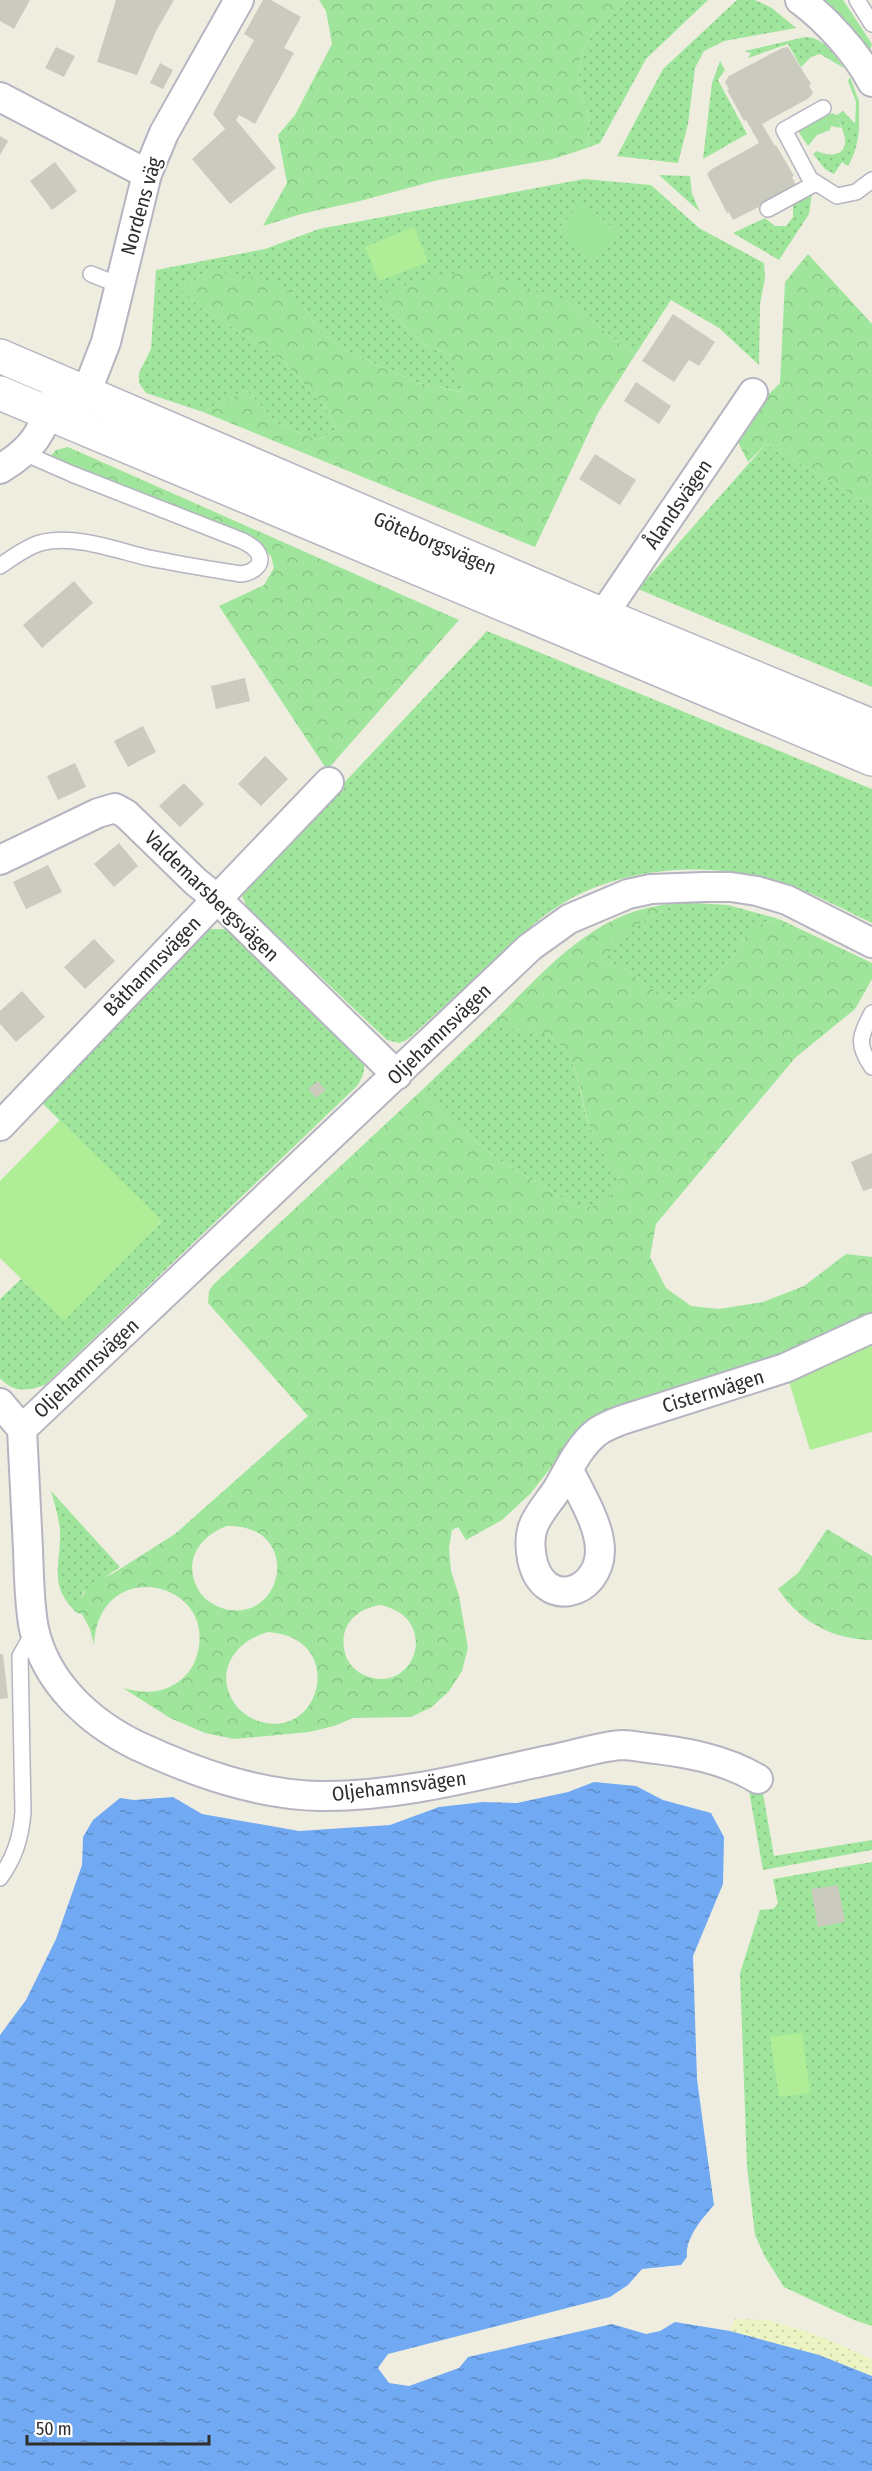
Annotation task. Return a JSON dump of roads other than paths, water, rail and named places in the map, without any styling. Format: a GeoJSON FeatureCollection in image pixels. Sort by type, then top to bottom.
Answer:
{"type":"FeatureCollection","features":[{"type":"Feature","properties":{"kind":"main road","name":"Göteborgsvägen"},"geometry":{"type":"LineString","coordinates":[[0,356],[603,615],[872,726]]}},
{"type":"Feature","properties":{"kind":"main road","name":"Göteborgsvägen"},"geometry":{"type":"LineString","coordinates":[[0,393],[872,759]]}},
{"type":"Feature","properties":{"kind":"street","name":"Nordens väg"},"geometry":{"type":"LineString","coordinates":[[0,469],[24,453],[40,434],[61,419],[75,387],[106,342],[147,174],[164,133],[239,0]]}},
{"type":"Feature","properties":{"kind":"street"},"geometry":{"type":"LineString","coordinates":[[800,0],[870,71]]}},
{"type":"Feature","properties":{"kind":"street"},"geometry":{"type":"LineString","coordinates":[[0,97],[147,174]]}},
{"type":"Feature","properties":{"kind":"street","name":"Ålandsvägen"},"geometry":{"type":"LineString","coordinates":[[603,615],[753,393]]}},
{"type":"Feature","properties":{"kind":"street","name":"Båthamnsvägen"},"geometry":{"type":"LineString","coordinates":[[0,1126],[329,782]]}},
{"type":"Feature","properties":{"kind":"street","name":"Valdemarsbergsvägen"},"geometry":{"type":"LineString","coordinates":[[0,860],[98,813],[115,808],[126,814],[196,882],[216,898],[397,1075]]}},
{"type":"Feature","properties":{"kind":"street","name":"Oljehamnsvägen"},"geometry":{"type":"LineString","coordinates":[[758,1779],[742,1769],[706,1758],[623,1745],[444,1782],[370,1793],[319,1796],[259,1788],[175,1763],[111,1732],[91,1717],[57,1681],[44,1656],[34,1630],[29,1583],[22,1429],[530,947],[569,919],[628,894],[651,889],[731,887],[757,891],[787,900],[872,943]]}},
{"type":"Feature","properties":{"kind":"street","name":"Cisternvägen"},"geometry":{"type":"LineString","coordinates":[[569,1470],[582,1447],[598,1431],[622,1420],[785,1368],[872,1328]]}},
{"type":"Feature","properties":{"kind":"street"},"geometry":{"type":"LineString","coordinates":[[0,1403],[22,1429]]}},
{"type":"Feature","properties":{"kind":"lane"},"geometry":{"type":"LineString","coordinates":[[857,0],[872,24]]}},
{"type":"Feature","properties":{"kind":"lane"},"geometry":{"type":"LineString","coordinates":[[823,108],[784,130],[810,179],[837,196],[856,192],[872,180]]}},
{"type":"Feature","properties":{"kind":"lane"},"geometry":{"type":"LineString","coordinates":[[768,209],[816,183]]}},
{"type":"Feature","properties":{"kind":"lane"},"geometry":{"type":"LineString","coordinates":[[851,209],[856,192]]}},
{"type":"Feature","properties":{"kind":"lane"},"geometry":{"type":"LineString","coordinates":[[91,274],[121,286]]}},
{"type":"Feature","properties":{"kind":"lane"},"geometry":{"type":"LineString","coordinates":[[0,566],[38,543],[51,541],[98,545],[149,558],[240,574],[251,573],[258,567],[260,559],[256,550],[243,541],[24,453]]}},
{"type":"Feature","properties":{"kind":"lane"},"geometry":{"type":"LineString","coordinates":[[872,1013],[861,1033],[864,1054],[872,1067]]}},
{"type":"Feature","properties":{"kind":"lane"},"geometry":{"type":"LineString","coordinates":[[0,1878],[16,1850],[21,1831],[23,1812],[20,1656],[34,1630]]}},
{"type":"Feature","properties":{"kind":"water"},"geometry":{"type":"Polygon","coordinates":[[[594,1782],[636,1786],[663,1800],[711,1813],[724,1837],[723,1884],[693,1956],[697,2079],[714,2205],[692,2236],[687,2257],[681,2265],[642,2269],[628,2285],[610,2297],[388,2354],[378,2368],[389,2383],[409,2386],[459,2368],[468,2357],[612,2324],[646,2334],[660,2331],[675,2322],[730,2331],[819,2355],[872,2376],[872,2471],[0,2471],[0,2035],[26,2000],[56,1939],[82,1865],[83,1837],[93,1820],[120,1798],[134,1800],[173,1797],[202,1814],[299,1831],[390,1825],[439,1807],[483,1802],[517,1803],[568,1792],[594,1782]]]}}]}
